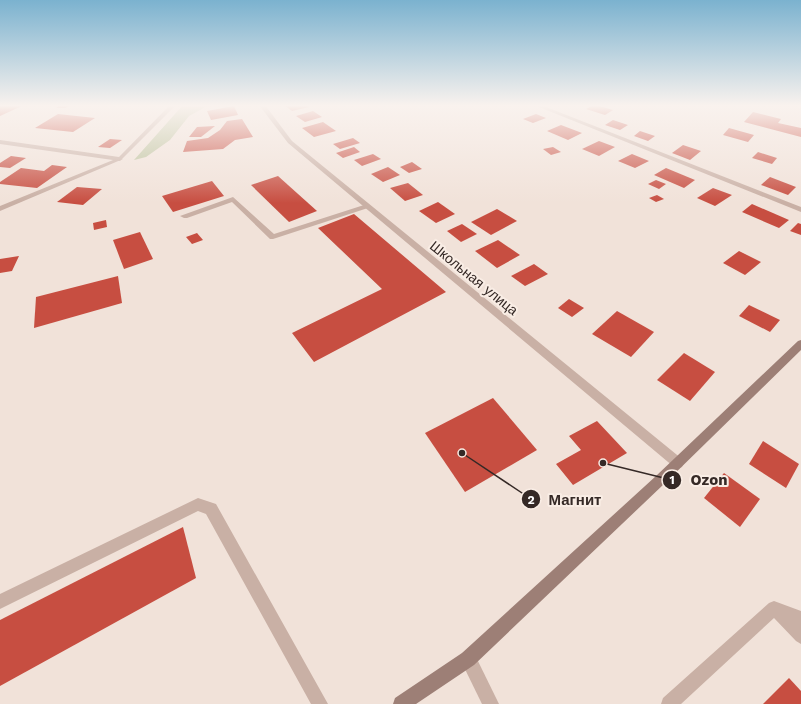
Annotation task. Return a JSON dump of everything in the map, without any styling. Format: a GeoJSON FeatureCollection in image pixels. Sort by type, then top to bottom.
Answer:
{"type":"FeatureCollection","features":[{"type":"Feature","properties":{"kind":"street"},"geometry":{"type":"LineString","coordinates":[[0,209],[120,159],[141,138]]}},
{"type":"Feature","properties":{"kind":"street","name":"Школьная улица"},"geometry":{"type":"LineString","coordinates":[[287,138],[367,207],[678,463]]}},
{"type":"Feature","properties":{"kind":"street"},"geometry":{"type":"LineString","coordinates":[[620,138],[801,210]]}},
{"type":"Feature","properties":{"kind":"street"},"geometry":{"type":"LineString","coordinates":[[0,142],[120,159]]}},
{"type":"Feature","properties":{"kind":"street"},"geometry":{"type":"LineString","coordinates":[[184,216],[233,199],[273,237],[367,207]]}},
{"type":"Feature","properties":{"kind":"street"},"geometry":{"type":"LineString","coordinates":[[401,704],[468,659],[678,463],[801,344]]}},
{"type":"Feature","properties":{"kind":"street"},"geometry":{"type":"LineString","coordinates":[[0,602],[198,504],[211,509],[320,704]]}},
{"type":"Feature","properties":{"kind":"street"},"geometry":{"type":"LineString","coordinates":[[774,608],[801,618]]}},
{"type":"Feature","properties":{"kind":"street"},"geometry":{"type":"LineString","coordinates":[[774,608],[801,636]]}},
{"type":"Feature","properties":{"kind":"street"},"geometry":{"type":"LineString","coordinates":[[670,704],[774,608]]}},
{"type":"Feature","properties":{"kind":"street"},"geometry":{"type":"LineString","coordinates":[[468,659],[491,704]]}},
{"type":"Feature","properties":{"kind":"green space"},"geometry":{"type":"Polygon","coordinates":[[[154,138],[172,138],[146,157],[134,160],[154,138]]]}},
{"type":"Feature","properties":{"kind":"building"},"geometry":{"type":"Polygon","coordinates":[[[208,138],[248,138],[235,140],[223,149],[183,152],[187,141],[208,138]]]}},
{"type":"Feature","properties":{"kind":"building"},"geometry":{"type":"Polygon","coordinates":[[[353,138],[360,143],[340,149],[333,144],[353,138]]]}},
{"type":"Feature","properties":{"kind":"building"},"geometry":{"type":"Polygon","coordinates":[[[639,138],[652,138],[648,141],[639,138]]]}},
{"type":"Feature","properties":{"kind":"building"},"geometry":{"type":"Polygon","coordinates":[[[733,138],[752,138],[748,142],[733,138]]]}},
{"type":"Feature","properties":{"kind":"building"},"geometry":{"type":"Polygon","coordinates":[[[110,139],[122,140],[110,148],[98,147],[110,139]]]}},
{"type":"Feature","properties":{"kind":"building"},"geometry":{"type":"Polygon","coordinates":[[[599,141],[615,147],[599,156],[582,149],[599,141]]]}},
{"type":"Feature","properties":{"kind":"building"},"geometry":{"type":"Polygon","coordinates":[[[683,145],[701,151],[690,160],[672,153],[683,145]]]}},
{"type":"Feature","properties":{"kind":"building"},"geometry":{"type":"Polygon","coordinates":[[[354,147],[360,152],[343,158],[336,153],[354,147]]]}},
{"type":"Feature","properties":{"kind":"building"},"geometry":{"type":"Polygon","coordinates":[[[553,147],[561,152],[551,155],[543,149],[553,147]]]}},
{"type":"Feature","properties":{"kind":"building"},"geometry":{"type":"Polygon","coordinates":[[[758,152],[777,158],[772,164],[752,158],[758,152]]]}},
{"type":"Feature","properties":{"kind":"building"},"geometry":{"type":"Polygon","coordinates":[[[373,154],[381,159],[362,166],[354,160],[373,154]]]}},
{"type":"Feature","properties":{"kind":"building"},"geometry":{"type":"Polygon","coordinates":[[[632,154],[649,161],[635,168],[618,161],[632,154]]]}},
{"type":"Feature","properties":{"kind":"building"},"geometry":{"type":"Polygon","coordinates":[[[11,156],[26,158],[10,168],[0,167],[0,163],[11,156]]]}},
{"type":"Feature","properties":{"kind":"building"},"geometry":{"type":"Polygon","coordinates":[[[412,162],[422,169],[409,173],[400,167],[412,162]]]}},
{"type":"Feature","properties":{"kind":"building"},"geometry":{"type":"Polygon","coordinates":[[[52,165],[67,167],[37,188],[0,184],[0,182],[21,168],[44,171],[52,165]]]}},
{"type":"Feature","properties":{"kind":"building"},"geometry":{"type":"Polygon","coordinates":[[[388,167],[400,175],[383,182],[371,174],[388,167]]]}},
{"type":"Feature","properties":{"kind":"building"},"geometry":{"type":"Polygon","coordinates":[[[666,168],[695,180],[684,188],[654,175],[666,168]]]}},
{"type":"Feature","properties":{"kind":"building"},"geometry":{"type":"Polygon","coordinates":[[[278,176],[317,211],[289,222],[251,185],[278,176]]]}},
{"type":"Feature","properties":{"kind":"building"},"geometry":{"type":"Polygon","coordinates":[[[770,177],[796,187],[788,195],[761,185],[770,177]]]}},
{"type":"Feature","properties":{"kind":"building"},"geometry":{"type":"Polygon","coordinates":[[[656,180],[666,184],[659,189],[648,184],[656,180]]]}},
{"type":"Feature","properties":{"kind":"building"},"geometry":{"type":"Polygon","coordinates":[[[212,181],[224,196],[173,212],[162,196],[212,181]]]}},
{"type":"Feature","properties":{"kind":"building"},"geometry":{"type":"Polygon","coordinates":[[[408,183],[423,195],[405,201],[390,188],[408,183]]]}},
{"type":"Feature","properties":{"kind":"building"},"geometry":{"type":"Polygon","coordinates":[[[77,187],[102,189],[83,205],[57,202],[77,187]]]}},
{"type":"Feature","properties":{"kind":"building"},"geometry":{"type":"Polygon","coordinates":[[[713,188],[732,195],[715,206],[697,198],[713,188]]]}},
{"type":"Feature","properties":{"kind":"building"},"geometry":{"type":"Polygon","coordinates":[[[657,195],[664,199],[656,202],[649,198],[657,195]]]}},
{"type":"Feature","properties":{"kind":"building"},"geometry":{"type":"Polygon","coordinates":[[[438,202],[455,214],[436,223],[419,211],[438,202]]]}},
{"type":"Feature","properties":{"kind":"building"},"geometry":{"type":"Polygon","coordinates":[[[752,204],[789,220],[779,228],[742,212],[752,204]]]}},
{"type":"Feature","properties":{"kind":"building"},"geometry":{"type":"Polygon","coordinates":[[[497,209],[517,221],[491,235],[471,222],[497,209]]]}},
{"type":"Feature","properties":{"kind":"building"},"geometry":{"type":"Polygon","coordinates":[[[354,214],[446,292],[314,362],[292,333],[382,289],[318,228],[354,214]]]}},
{"type":"Feature","properties":{"kind":"building"},"geometry":{"type":"Polygon","coordinates":[[[106,220],[107,227],[94,230],[93,223],[106,220]]]}},
{"type":"Feature","properties":{"kind":"building"},"geometry":{"type":"Polygon","coordinates":[[[798,223],[801,224],[801,235],[790,231],[798,223]]]}},
{"type":"Feature","properties":{"kind":"building"},"geometry":{"type":"Polygon","coordinates":[[[462,224],[477,234],[461,242],[447,231],[462,224]]]}},
{"type":"Feature","properties":{"kind":"building"},"geometry":{"type":"Polygon","coordinates":[[[140,232],[153,259],[124,269],[113,240],[140,232]]]}},
{"type":"Feature","properties":{"kind":"building"},"geometry":{"type":"Polygon","coordinates":[[[197,233],[203,240],[192,244],[186,237],[197,233]]]}},
{"type":"Feature","properties":{"kind":"building"},"geometry":{"type":"Polygon","coordinates":[[[498,240],[520,255],[497,268],[475,251],[498,240]]]}},
{"type":"Feature","properties":{"kind":"building"},"geometry":{"type":"Polygon","coordinates":[[[739,251],[761,262],[745,275],[723,263],[739,251]]]}},
{"type":"Feature","properties":{"kind":"building"},"geometry":{"type":"Polygon","coordinates":[[[19,256],[12,271],[0,273],[0,259],[19,256]]]}},
{"type":"Feature","properties":{"kind":"building"},"geometry":{"type":"Polygon","coordinates":[[[534,264],[548,274],[525,286],[511,276],[534,264]]]}},
{"type":"Feature","properties":{"kind":"building"},"geometry":{"type":"Polygon","coordinates":[[[118,276],[122,303],[34,328],[36,297],[118,276]]]}},
{"type":"Feature","properties":{"kind":"building"},"geometry":{"type":"Polygon","coordinates":[[[569,299],[584,308],[572,317],[558,308],[569,299]]]}},
{"type":"Feature","properties":{"kind":"building"},"geometry":{"type":"Polygon","coordinates":[[[749,305],[780,320],[770,332],[739,316],[749,305]]]}},
{"type":"Feature","properties":{"kind":"building"},"geometry":{"type":"Polygon","coordinates":[[[617,311],[654,332],[631,357],[592,334],[617,311]]]}},
{"type":"Feature","properties":{"kind":"building"},"geometry":{"type":"Polygon","coordinates":[[[684,353],[715,372],[690,401],[657,380],[684,353]]]}},
{"type":"Feature","properties":{"kind":"building"},"geometry":{"type":"Polygon","coordinates":[[[493,398],[537,450],[465,492],[425,433],[493,398]]]}},
{"type":"Feature","properties":{"kind":"building"},"geometry":{"type":"Polygon","coordinates":[[[597,421],[627,453],[573,485],[556,464],[581,450],[569,436],[597,421]]]}},
{"type":"Feature","properties":{"kind":"building"},"geometry":{"type":"Polygon","coordinates":[[[763,441],[799,464],[786,488],[749,464],[763,441]]]}},
{"type":"Feature","properties":{"kind":"building"},"geometry":{"type":"Polygon","coordinates":[[[724,473],[760,499],[740,527],[704,498],[724,473]]]}},
{"type":"Feature","properties":{"kind":"building"},"geometry":{"type":"Polygon","coordinates":[[[183,527],[196,578],[0,686],[0,620],[183,527]]]}},
{"type":"Feature","properties":{"kind":"building"},"geometry":{"type":"Polygon","coordinates":[[[789,678],[801,691],[801,704],[763,704],[789,678]]]}},
{"type":"Feature","properties":{"kind":"place","name":"Магнит"},"geometry":{"type":"Point","coordinates":[462,453]}},
{"type":"Feature","properties":{"kind":"place","name":"Ozon"},"geometry":{"type":"Point","coordinates":[603,463]}}]}
